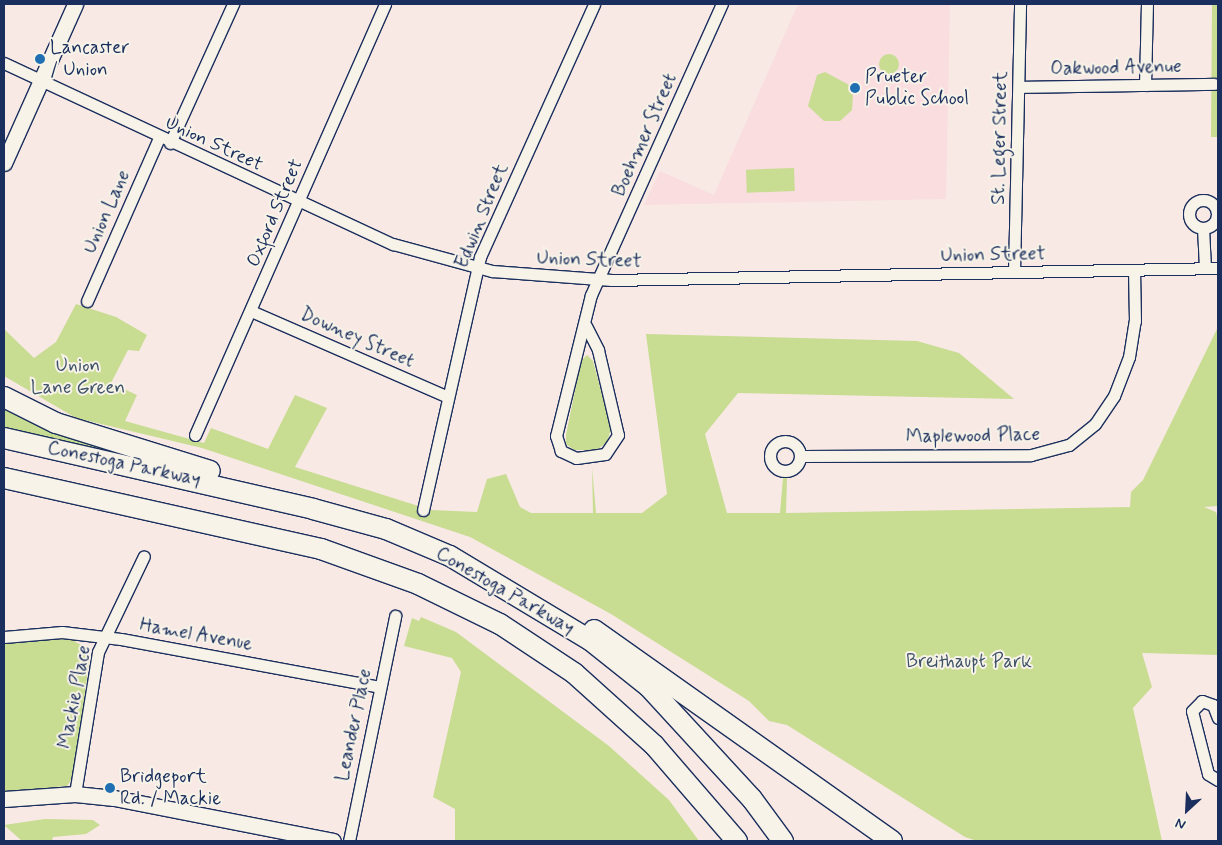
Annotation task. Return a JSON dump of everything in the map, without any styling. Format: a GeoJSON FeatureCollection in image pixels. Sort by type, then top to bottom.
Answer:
{"type":"FeatureCollection","features":[{"type":"Feature","properties":{"kind":"highway"},"geometry":{"type":"LineString","coordinates":[[4,397],[56,423],[275,492],[313,509]]}},
{"type":"Feature","properties":{"kind":"highway","name":"Conestoga Parkway"},"geometry":{"type":"LineString","coordinates":[[4,438],[313,509],[386,530],[450,556],[515,592],[590,640],[649,688],[746,791],[783,841]]}},
{"type":"Feature","properties":{"kind":"highway","name":"Conestoga Parkway"},"geometry":{"type":"LineString","coordinates":[[4,478],[320,549],[418,584],[500,624],[574,673],[654,745],[737,841]]}},
{"type":"Feature","properties":{"kind":"highway"},"geometry":{"type":"LineString","coordinates":[[515,592],[562,610],[631,653],[843,810],[892,841]]}},
{"type":"Feature","properties":{"kind":"main road"},"geometry":{"type":"LineString","coordinates":[[4,164],[75,4]]}},
{"type":"Feature","properties":{"kind":"main road"},"geometry":{"type":"LineString","coordinates":[[4,799],[75,794],[332,841]]}},
{"type":"Feature","properties":{"kind":"street"},"geometry":{"type":"LineString","coordinates":[[170,143],[232,4]]}},
{"type":"Feature","properties":{"kind":"street","name":"Oxford Street"},"geometry":{"type":"LineString","coordinates":[[195,435],[252,311],[385,4]]}},
{"type":"Feature","properties":{"kind":"street","name":"Edwin Street"},"geometry":{"type":"LineString","coordinates":[[423,510],[477,269],[594,4]]}},
{"type":"Feature","properties":{"kind":"street","name":"Boehmer Street"},"geometry":{"type":"LineString","coordinates":[[586,326],[598,350],[618,435],[604,454],[576,458],[561,451],[556,436],[586,326],[599,280],[722,4]]}},
{"type":"Feature","properties":{"kind":"street","name":"St. Leger Street"},"geometry":{"type":"LineString","coordinates":[[1014,272],[1020,4]]}},
{"type":"Feature","properties":{"kind":"street"},"geometry":{"type":"LineString","coordinates":[[1145,85],[1146,4]]}},
{"type":"Feature","properties":{"kind":"street","name":"Union Street"},"geometry":{"type":"LineString","coordinates":[[4,63],[159,138],[393,244],[477,269],[599,280],[1218,268]]}},
{"type":"Feature","properties":{"kind":"street","name":"Oakwood Avenue"},"geometry":{"type":"LineString","coordinates":[[1019,87],[1214,84]]}},
{"type":"Feature","properties":{"kind":"street","name":"Union Lane"},"geometry":{"type":"LineString","coordinates":[[87,301],[159,138]]}},
{"type":"Feature","properties":{"kind":"street"},"geometry":{"type":"LineString","coordinates":[[1203,228],[1205,268]]}},
{"type":"Feature","properties":{"kind":"street","name":"Maplewood Place"},"geometry":{"type":"LineString","coordinates":[[800,456],[1031,455],[1069,445],[1095,424],[1114,396],[1129,357],[1135,321],[1134,271]]}},
{"type":"Feature","properties":{"kind":"street","name":"Downey Street"},"geometry":{"type":"LineString","coordinates":[[252,311],[448,397]]}},
{"type":"Feature","properties":{"kind":"street","name":"Mackie Place"},"geometry":{"type":"LineString","coordinates":[[75,794],[104,637],[144,556]]}},
{"type":"Feature","properties":{"kind":"street","name":"Leander Place"},"geometry":{"type":"LineString","coordinates":[[349,841],[395,616]]}},
{"type":"Feature","properties":{"kind":"street","name":"Hamel Avenue"},"geometry":{"type":"LineString","coordinates":[[4,637],[62,632],[104,637],[380,687]]}},
{"type":"Feature","properties":{"kind":"street"},"geometry":{"type":"LineString","coordinates":[[1218,718],[1213,705],[1202,701],[1192,711],[1208,774],[1218,780]]}},
{"type":"Feature","properties":{"kind":"shaded area","name":"Prueter Public School"},"geometry":{"type":"Polygon","coordinates":[[[798,4],[950,4],[946,199],[644,205],[660,171],[714,195],[798,4]]]}},
{"type":"Feature","properties":{"kind":"green space"},"geometry":{"type":"Polygon","coordinates":[[[1212,4],[1218,4],[1218,137],[1211,137],[1212,4]]]}},
{"type":"Feature","properties":{"kind":"green space"},"geometry":{"type":"Polygon","coordinates":[[[889,54],[896,57],[899,64],[896,71],[889,74],[882,71],[879,64],[882,57],[889,54]]]}},
{"type":"Feature","properties":{"kind":"green space"},"geometry":{"type":"Polygon","coordinates":[[[825,72],[851,86],[853,94],[852,110],[840,121],[824,121],[808,106],[817,75],[825,72]]]}},
{"type":"Feature","properties":{"kind":"green space"},"geometry":{"type":"Polygon","coordinates":[[[794,168],[795,191],[747,193],[746,170],[794,168]]]}},
{"type":"Feature","properties":{"kind":"green space","name":"Breithaupt Park"},"geometry":{"type":"Polygon","coordinates":[[[76,304],[116,317],[147,335],[139,351],[128,350],[111,383],[137,395],[125,421],[204,443],[211,428],[268,449],[295,395],[327,408],[295,467],[431,510],[477,512],[487,479],[506,474],[520,507],[531,513],[593,513],[592,467],[596,513],[642,513],[667,494],[646,334],[917,341],[959,353],[1014,399],[738,393],[705,434],[727,513],[780,513],[783,478],[787,478],[786,513],[1130,507],[1131,492],[1143,480],[1218,327],[1218,506],[1204,507],[1216,512],[1218,522],[1218,655],[1142,653],[1152,687],[1133,708],[1162,841],[977,841],[965,837],[787,725],[769,721],[749,701],[611,614],[470,537],[202,448],[76,418],[4,376],[4,329],[34,358],[56,342],[76,304]]]}},
{"type":"Feature","properties":{"kind":"green space"},"geometry":{"type":"Polygon","coordinates":[[[587,355],[593,361],[611,429],[607,442],[597,450],[574,450],[566,444],[566,435],[581,361],[587,355]]]}},
{"type":"Feature","properties":{"kind":"green space"},"geometry":{"type":"Polygon","coordinates":[[[4,407],[154,459],[153,465],[4,431],[4,407]]]}},
{"type":"Feature","properties":{"kind":"green space"},"geometry":{"type":"Polygon","coordinates":[[[421,617],[456,632],[609,746],[669,800],[699,841],[455,841],[455,809],[433,797],[461,672],[452,658],[404,646],[412,618],[419,621],[421,617]]]}},
{"type":"Feature","properties":{"kind":"green space"},"geometry":{"type":"Polygon","coordinates":[[[49,638],[69,638],[81,645],[89,661],[74,776],[67,786],[4,792],[4,643],[49,638]]]}},
{"type":"Feature","properties":{"kind":"green space"},"geometry":{"type":"Polygon","coordinates":[[[45,819],[93,820],[100,825],[86,834],[53,837],[52,841],[22,841],[4,825],[45,819]]]}},
{"type":"Feature","properties":{"kind":"place","name":"Lancaster / Union"},"geometry":{"type":"Point","coordinates":[40,59]}},
{"type":"Feature","properties":{"kind":"place","name":"Prueter Public School"},"geometry":{"type":"Point","coordinates":[855,88]}},
{"type":"Feature","properties":{"kind":"place","name":"Bridgeport Rd. / Mackie"},"geometry":{"type":"Point","coordinates":[110,788]}},
{"type":"Feature","properties":{"kind":"park label","name":"Union Lane Green"},"geometry":{"type":"Point","coordinates":[78,377]}}]}
